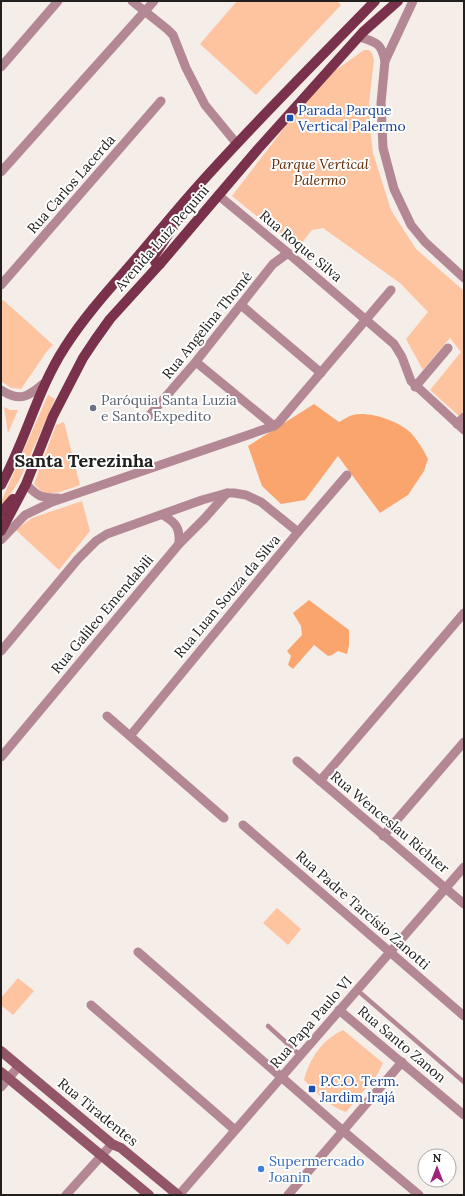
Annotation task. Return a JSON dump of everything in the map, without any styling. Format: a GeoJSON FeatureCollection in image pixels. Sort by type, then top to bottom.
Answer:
{"type":"FeatureCollection","features":[{"type":"Feature","properties":{"kind":"main road","name":"Avenida Luiz Pequini"},"geometry":{"type":"LineString","coordinates":[[1,485],[23,437],[44,384],[65,347],[97,303],[237,144],[375,1]]}},
{"type":"Feature","properties":{"kind":"main road"},"geometry":{"type":"LineString","coordinates":[[361,34],[366,26],[381,12],[381,7],[375,1]]}},
{"type":"Feature","properties":{"kind":"main road","name":"Avenida Luiz Pequini"},"geometry":{"type":"LineString","coordinates":[[1,531],[26,484],[40,452],[53,416],[83,358],[110,319],[361,34],[398,1]]}},
{"type":"Feature","properties":{"kind":"main road"},"geometry":{"type":"LineString","coordinates":[[160,264],[155,262],[154,256],[198,187]]}},
{"type":"Feature","properties":{"kind":"main road"},"geometry":{"type":"LineString","coordinates":[[1,513],[26,484]]}},
{"type":"Feature","properties":{"kind":"street"},"geometry":{"type":"LineString","coordinates":[[1,67],[58,1]]}},
{"type":"Feature","properties":{"kind":"street"},"geometry":{"type":"LineString","coordinates":[[132,1],[173,35],[186,68],[205,105],[237,144]]}},
{"type":"Feature","properties":{"kind":"street"},"geometry":{"type":"LineString","coordinates":[[1,172],[154,1]]}},
{"type":"Feature","properties":{"kind":"street"},"geometry":{"type":"LineString","coordinates":[[385,61],[413,1]]}},
{"type":"Feature","properties":{"kind":"street"},"geometry":{"type":"LineString","coordinates":[[361,34],[376,43],[383,50],[385,61],[381,103],[383,148],[394,189],[411,224],[419,235],[464,278]]}},
{"type":"Feature","properties":{"kind":"street","name":"Rua Carlos Lacerda"},"geometry":{"type":"LineString","coordinates":[[1,284],[161,101]]}},
{"type":"Feature","properties":{"kind":"street","name":"Rua Roque Silva"},"geometry":{"type":"LineString","coordinates":[[218,195],[288,253],[398,349],[411,381],[415,386]]}},
{"type":"Feature","properties":{"kind":"street","name":"Rua Angelina Thomé"},"geometry":{"type":"LineString","coordinates":[[148,416],[196,362],[274,264],[288,253]]}},
{"type":"Feature","properties":{"kind":"street"},"geometry":{"type":"LineString","coordinates":[[1,540],[25,515],[52,502],[274,426],[391,290]]}},
{"type":"Feature","properties":{"kind":"street"},"geometry":{"type":"LineString","coordinates":[[241,305],[321,373]]}},
{"type":"Feature","properties":{"kind":"street"},"geometry":{"type":"LineString","coordinates":[[448,348],[415,386],[460,427],[464,417]]}},
{"type":"Feature","properties":{"kind":"street"},"geometry":{"type":"LineString","coordinates":[[196,362],[274,426]]}},
{"type":"Feature","properties":{"kind":"street"},"geometry":{"type":"LineString","coordinates":[[1,390],[11,396],[25,396],[31,394],[44,384]]}},
{"type":"Feature","properties":{"kind":"street","name":"Rua Luan Souza da Silva"},"geometry":{"type":"LineString","coordinates":[[130,736],[298,532],[348,475]]}},
{"type":"Feature","properties":{"kind":"street"},"geometry":{"type":"LineString","coordinates":[[26,484],[35,494],[42,498],[66,498]]}},
{"type":"Feature","properties":{"kind":"street"},"geometry":{"type":"LineString","coordinates":[[1,651],[78,559],[96,540],[107,534],[202,500],[227,493],[246,495],[261,502],[298,532]]}},
{"type":"Feature","properties":{"kind":"street","name":"Rua Galileo Emendabili"},"geometry":{"type":"LineString","coordinates":[[3,751],[179,544],[227,493]]}},
{"type":"Feature","properties":{"kind":"street"},"geometry":{"type":"LineString","coordinates":[[163,515],[175,523],[180,535],[179,544]]}},
{"type":"Feature","properties":{"kind":"street"},"geometry":{"type":"LineString","coordinates":[[320,781],[464,614]]}},
{"type":"Feature","properties":{"kind":"street"},"geometry":{"type":"LineString","coordinates":[[107,716],[224,818]]}},
{"type":"Feature","properties":{"kind":"street"},"geometry":{"type":"LineString","coordinates":[[383,836],[464,742]]}},
{"type":"Feature","properties":{"kind":"street","name":"Rua Wenceslau Richter"},"geometry":{"type":"LineString","coordinates":[[297,761],[464,904]]}},
{"type":"Feature","properties":{"kind":"street","name":"Rua Padre Tarcísio Zanotti"},"geometry":{"type":"LineString","coordinates":[[243,825],[464,1016]]}},
{"type":"Feature","properties":{"kind":"street","name":"Rua Papa Paulo VI"},"geometry":{"type":"LineString","coordinates":[[178,1195],[464,867]]}},
{"type":"Feature","properties":{"kind":"street"},"geometry":{"type":"LineString","coordinates":[[138,952],[342,1130],[419,1195]]}},
{"type":"Feature","properties":{"kind":"street"},"geometry":{"type":"LineString","coordinates":[[92,1005],[235,1130]]}},
{"type":"Feature","properties":{"kind":"street","name":"Rua Santo Zanon"},"geometry":{"type":"LineString","coordinates":[[339,1010],[464,1115]]}},
{"type":"Feature","properties":{"kind":"street","name":"Rua Tiradentes"},"geometry":{"type":"LineString","coordinates":[[1,1051],[112,1144],[120,1148],[178,1195]]}},
{"type":"Feature","properties":{"kind":"street"},"geometry":{"type":"LineString","coordinates":[[288,1195],[342,1130],[402,1062]]}},
{"type":"Feature","properties":{"kind":"street"},"geometry":{"type":"LineString","coordinates":[[1,1086],[5,1075],[19,1066]]}},
{"type":"Feature","properties":{"kind":"street"},"geometry":{"type":"LineString","coordinates":[[5,1075],[149,1195]]}},
{"type":"Feature","properties":{"kind":"street"},"geometry":{"type":"LineString","coordinates":[[66,1195],[112,1144]]}},
{"type":"Feature","properties":{"kind":"lane"},"geometry":{"type":"LineString","coordinates":[[356,990],[464,1082]]}},
{"type":"Feature","properties":{"kind":"lane"},"geometry":{"type":"LineString","coordinates":[[268,1026],[300,1055]]}},
{"type":"Feature","properties":{"kind":"green space"},"geometry":{"type":"Polygon","coordinates":[[[237,1],[337,1],[341,5],[256,95],[200,44],[237,1]]]}},
{"type":"Feature","properties":{"kind":"green space","name":"Parque Vertical Palermo"},"geometry":{"type":"Polygon","coordinates":[[[364,50],[369,50],[372,53],[374,60],[369,103],[373,153],[391,210],[416,249],[464,291],[464,410],[459,416],[430,390],[461,352],[450,338],[423,370],[406,339],[428,312],[400,283],[323,228],[312,230],[297,249],[232,196],[304,102],[333,72],[364,50]]]}},
{"type":"Feature","properties":{"kind":"green space"},"geometry":{"type":"Polygon","coordinates":[[[3,300],[53,345],[47,351],[21,389],[11,388],[1,381],[1,302],[3,300]]]}},
{"type":"Feature","properties":{"kind":"green space"},"geometry":{"type":"Polygon","coordinates":[[[48,395],[55,399],[19,481],[1,508],[1,502],[48,395]]]}},
{"type":"Feature","properties":{"kind":"green space"},"geometry":{"type":"Polygon","coordinates":[[[4,407],[10,410],[18,410],[8,433],[4,407]]]}},
{"type":"Feature","properties":{"kind":"green space"},"geometry":{"type":"Polygon","coordinates":[[[64,422],[80,485],[60,492],[44,494],[34,484],[56,425],[64,422]]]}},
{"type":"Feature","properties":{"kind":"green space"},"geometry":{"type":"Polygon","coordinates":[[[82,501],[90,531],[59,570],[16,530],[32,518],[82,501]]]}},
{"type":"Feature","properties":{"kind":"green space"},"geometry":{"type":"Polygon","coordinates":[[[277,908],[301,929],[288,945],[263,923],[277,908]]]}},
{"type":"Feature","properties":{"kind":"green space"},"geometry":{"type":"Polygon","coordinates":[[[18,978],[34,991],[13,1015],[1,1005],[1,998],[18,978]]]}},
{"type":"Feature","properties":{"kind":"green space"},"geometry":{"type":"Polygon","coordinates":[[[343,1030],[383,1063],[377,1075],[346,1112],[328,1103],[304,1080],[313,1057],[318,1050],[329,1039],[343,1030]]]}},
{"type":"Feature","properties":{"kind":"shaded area"},"geometry":{"type":"Polygon","coordinates":[[[314,404],[339,422],[353,415],[367,414],[392,421],[411,433],[428,459],[424,471],[408,495],[380,513],[338,456],[305,500],[281,504],[262,486],[248,446],[314,404]]]}},
{"type":"Feature","properties":{"kind":"shaded area"},"geometry":{"type":"Polygon","coordinates":[[[309,600],[349,630],[349,645],[347,654],[338,651],[328,656],[314,645],[293,669],[288,665],[291,656],[287,651],[302,635],[301,626],[293,613],[309,600]]]}},
{"type":"Feature","properties":{"kind":"place","name":"Parada Parque Vertical Palermo"},"geometry":{"type":"Point","coordinates":[290,118]}},
{"type":"Feature","properties":{"kind":"place","name":"Paróquia Santa Luzia e Santo Expedito"},"geometry":{"type":"Point","coordinates":[93,408]}},
{"type":"Feature","properties":{"kind":"place","name":"P.C.O. Term. Jardim Irajá"},"geometry":{"type":"Point","coordinates":[312,1089]}},
{"type":"Feature","properties":{"kind":"place","name":"Supermercado Joanin"},"geometry":{"type":"Point","coordinates":[261,1169]}},
{"type":"Feature","properties":{"kind":"district","name":"Santa Terezinha"},"geometry":{"type":"Point","coordinates":[84,460]}}]}
